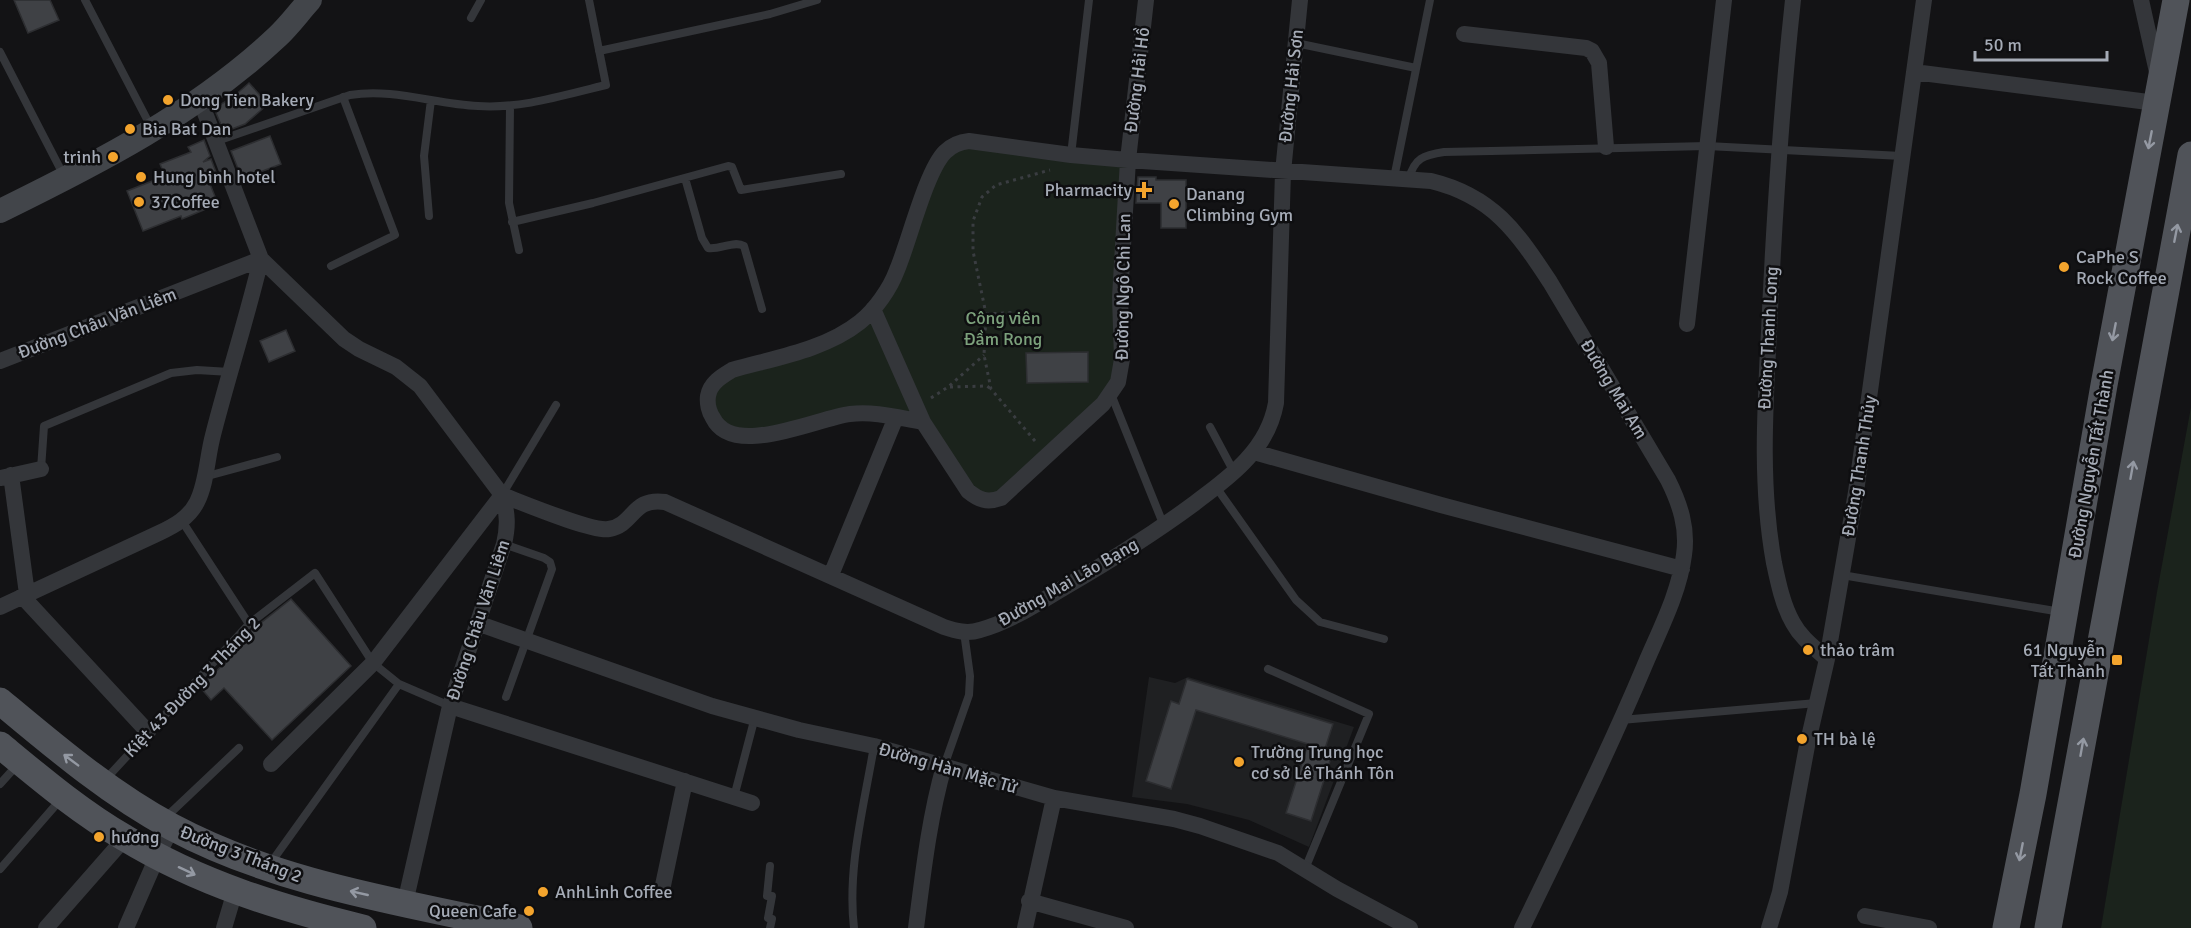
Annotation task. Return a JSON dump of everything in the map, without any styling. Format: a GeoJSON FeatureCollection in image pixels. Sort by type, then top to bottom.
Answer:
{"type":"FeatureCollection","features":[{"type":"Feature","properties":{"kind":"main road"},"geometry":{"type":"LineString","coordinates":[[0,211],[66,179],[153,130],[200,100],[277,37],[310,0]]}},
{"type":"Feature","properties":{"kind":"main road","name":"Đường Nguyễn Tất Thành"},"geometry":{"type":"LineString","coordinates":[[2006,928],[2033,794],[2104,386],[2176,0]]}},
{"type":"Feature","properties":{"kind":"main road"},"geometry":{"type":"LineString","coordinates":[[2048,928],[2191,155]]}},
{"type":"Feature","properties":{"kind":"main road"},"geometry":{"type":"LineString","coordinates":[[2104,386],[2146,394]]}},
{"type":"Feature","properties":{"kind":"main road","name":"Đường 3 Tháng 2"},"geometry":{"type":"LineString","coordinates":[[0,701],[102,783],[167,824],[267,868],[319,884],[519,928]]}},
{"type":"Feature","properties":{"kind":"main road","name":"Đường 3 Tháng 2"},"geometry":{"type":"LineString","coordinates":[[10,754],[64,797],[124,838],[157,856],[235,891],[324,923],[363,928]]}},
{"type":"Feature","properties":{"kind":"main road"},"geometry":{"type":"LineString","coordinates":[[2033,794],[2071,804]]}},
{"type":"Feature","properties":{"kind":"street","name":"Đường Hải Hồ"},"geometry":{"type":"LineString","coordinates":[[1128,160],[1146,0]]}},
{"type":"Feature","properties":{"kind":"street","name":"Đường Hải Sơn"},"geometry":{"type":"LineString","coordinates":[[1283,172],[1300,0]]}},
{"type":"Feature","properties":{"kind":"street"},"geometry":{"type":"LineString","coordinates":[[1687,324],[1724,0]]}},
{"type":"Feature","properties":{"kind":"street","name":"Đường Thanh Long"},"geometry":{"type":"LineString","coordinates":[[1793,0],[1773,236],[1764,432],[1765,484],[1777,579],[1792,622],[1802,637],[1827,659]]}},
{"type":"Feature","properties":{"kind":"street","name":"Đường Thanh Thủy"},"geometry":{"type":"LineString","coordinates":[[1769,928],[1780,892],[1827,659],[1856,492],[1924,0]]}},
{"type":"Feature","properties":{"kind":"street"},"geometry":{"type":"LineString","coordinates":[[1914,72],[2158,94],[2142,0]]}},
{"type":"Feature","properties":{"kind":"street"},"geometry":{"type":"LineString","coordinates":[[1464,34],[1586,48],[1592,51],[1599,63],[1606,147]]}},
{"type":"Feature","properties":{"kind":"street","name":"Đường Châu Văn Liêm"},"geometry":{"type":"LineString","coordinates":[[200,100],[261,259],[344,339],[359,350],[396,367],[420,386],[502,495],[508,522],[504,544],[450,706],[405,903]]}},
{"type":"Feature","properties":{"kind":"street"},"geometry":{"type":"LineString","coordinates":[[920,415],[896,417],[864,413],[847,414],[759,436],[739,436],[728,433],[717,426],[708,404],[708,395],[712,386],[732,370],[818,344],[843,333],[873,309],[897,273],[937,161],[952,145],[969,141],[1128,160]]}},
{"type":"Feature","properties":{"kind":"street","name":"Đường Mai Am"},"geometry":{"type":"LineString","coordinates":[[1128,160],[1283,172],[1402,178],[1431,181],[1472,195],[1489,206],[1507,223],[1529,250],[1676,496],[1685,541],[1682,569],[1671,602],[1622,720],[1522,928]]}},
{"type":"Feature","properties":{"kind":"street","name":"Đường Ngô Chi Lan"},"geometry":{"type":"LineString","coordinates":[[873,309],[920,415],[968,491],[976,498],[993,501],[1008,493],[1103,404],[1118,382],[1122,359],[1120,297],[1128,160]]}},
{"type":"Feature","properties":{"kind":"street","name":"Đường Mai Lão Bạng"},"geometry":{"type":"LineString","coordinates":[[964,632],[981,630],[1015,615],[1124,552],[1164,526],[1216,487],[1254,452],[1270,426],[1276,403],[1283,172]]}},
{"type":"Feature","properties":{"kind":"street","name":"Đường Châu Văn Liêm"},"geometry":{"type":"LineString","coordinates":[[0,361],[261,259]]}},
{"type":"Feature","properties":{"kind":"street"},"geometry":{"type":"LineString","coordinates":[[0,606],[159,533],[182,521],[196,504],[212,437],[251,304],[261,259]]}},
{"type":"Feature","properties":{"kind":"street"},"geometry":{"type":"LineString","coordinates":[[831,575],[896,417]]}},
{"type":"Feature","properties":{"kind":"street"},"geometry":{"type":"LineString","coordinates":[[1254,452],[1441,505],[1682,569]]}},
{"type":"Feature","properties":{"kind":"street"},"geometry":{"type":"LineString","coordinates":[[41,469],[6,477],[24,595],[148,732]]}},
{"type":"Feature","properties":{"kind":"street"},"geometry":{"type":"LineString","coordinates":[[271,764],[373,663],[502,495],[601,530],[620,525],[641,504],[656,500],[664,502],[944,627],[964,632]]}},
{"type":"Feature","properties":{"kind":"street","name":"Đường Hàn Mặc Tử"},"geometry":{"type":"LineString","coordinates":[[477,623],[712,706],[799,730],[874,746],[1054,798],[1174,819],[1200,826],[1278,853],[1337,889],[1410,928]]}},
{"type":"Feature","properties":{"kind":"street"},"geometry":{"type":"LineString","coordinates":[[450,706],[752,803]]}},
{"type":"Feature","properties":{"kind":"street"},"geometry":{"type":"LineString","coordinates":[[916,928],[925,857],[944,766]]}},
{"type":"Feature","properties":{"kind":"street"},"geometry":{"type":"LineString","coordinates":[[662,890],[685,781]]}},
{"type":"Feature","properties":{"kind":"street"},"geometry":{"type":"LineString","coordinates":[[1025,928],[1029,901],[1054,798]]}},
{"type":"Feature","properties":{"kind":"street"},"geometry":{"type":"LineString","coordinates":[[126,928],[157,856],[167,824]]}},
{"type":"Feature","properties":{"kind":"street"},"geometry":{"type":"LineString","coordinates":[[46,928],[124,838]]}},
{"type":"Feature","properties":{"kind":"street"},"geometry":{"type":"LineString","coordinates":[[224,928],[235,891]]}},
{"type":"Feature","properties":{"kind":"street"},"geometry":{"type":"LineString","coordinates":[[1029,901],[1126,928]]}},
{"type":"Feature","properties":{"kind":"street"},"geometry":{"type":"LineString","coordinates":[[1865,916],[1929,928]]}},
{"type":"Feature","properties":{"kind":"lane"},"geometry":{"type":"LineString","coordinates":[[85,0],[153,130]]}},
{"type":"Feature","properties":{"kind":"lane"},"geometry":{"type":"LineString","coordinates":[[471,18],[481,0]]}},
{"type":"Feature","properties":{"kind":"lane"},"geometry":{"type":"LineString","coordinates":[[217,141],[344,97],[367,92],[382,92],[476,106],[510,106],[606,85],[589,0]]}},
{"type":"Feature","properties":{"kind":"lane"},"geometry":{"type":"LineString","coordinates":[[599,51],[770,14],[817,0]]}},
{"type":"Feature","properties":{"kind":"lane"},"geometry":{"type":"LineString","coordinates":[[1071,155],[1089,0]]}},
{"type":"Feature","properties":{"kind":"lane"},"geometry":{"type":"LineString","coordinates":[[1402,178],[1416,68],[1430,0]]}},
{"type":"Feature","properties":{"kind":"lane"},"geometry":{"type":"LineString","coordinates":[[1296,43],[1416,68]]}},
{"type":"Feature","properties":{"kind":"lane"},"geometry":{"type":"LineString","coordinates":[[0,52],[66,179]]}},
{"type":"Feature","properties":{"kind":"lane"},"geometry":{"type":"LineString","coordinates":[[331,266],[395,235],[344,97]]}},
{"type":"Feature","properties":{"kind":"lane"},"geometry":{"type":"LineString","coordinates":[[429,216],[424,156],[431,100]]}},
{"type":"Feature","properties":{"kind":"lane"},"geometry":{"type":"LineString","coordinates":[[510,106],[509,203],[519,250]]}},
{"type":"Feature","properties":{"kind":"lane"},"geometry":{"type":"LineString","coordinates":[[1402,178],[1416,162],[1434,153],[1707,146],[1902,156]]}},
{"type":"Feature","properties":{"kind":"lane"},"geometry":{"type":"LineString","coordinates":[[512,222],[730,166],[739,189],[743,190],[842,174]]}},
{"type":"Feature","properties":{"kind":"lane"},"geometry":{"type":"LineString","coordinates":[[685,178],[702,237],[708,248],[739,243],[744,246],[762,309]]}},
{"type":"Feature","properties":{"kind":"lane"},"geometry":{"type":"LineString","coordinates":[[41,469],[44,426],[158,377],[190,370],[230,372]]}},
{"type":"Feature","properties":{"kind":"lane"},"geometry":{"type":"LineString","coordinates":[[1111,394],[1164,526]]}},
{"type":"Feature","properties":{"kind":"lane"},"geometry":{"type":"LineString","coordinates":[[502,495],[556,405]]}},
{"type":"Feature","properties":{"kind":"lane"},"geometry":{"type":"LineString","coordinates":[[1210,427],[1234,472]]}},
{"type":"Feature","properties":{"kind":"lane"},"geometry":{"type":"LineString","coordinates":[[204,477],[277,456]]}},
{"type":"Feature","properties":{"kind":"lane"},"geometry":{"type":"LineString","coordinates":[[1216,487],[1296,600],[1320,622],[1384,639]]}},
{"type":"Feature","properties":{"kind":"lane"},"geometry":{"type":"LineString","coordinates":[[182,521],[249,624]]}},
{"type":"Feature","properties":{"kind":"lane"},"geometry":{"type":"LineString","coordinates":[[504,544],[544,558],[550,562],[552,569],[506,697]]}},
{"type":"Feature","properties":{"kind":"lane","name":"Kiệt 43 Đường 3 Tháng 2"},"geometry":{"type":"LineString","coordinates":[[102,783],[249,624],[315,573],[373,663]]}},
{"type":"Feature","properties":{"kind":"lane"},"geometry":{"type":"LineString","coordinates":[[1842,575],[2065,612]]}},
{"type":"Feature","properties":{"kind":"lane"},"geometry":{"type":"LineString","coordinates":[[944,766],[969,695],[970,676],[964,632]]}},
{"type":"Feature","properties":{"kind":"lane"},"geometry":{"type":"LineString","coordinates":[[373,663],[399,684],[450,706]]}},
{"type":"Feature","properties":{"kind":"lane"},"geometry":{"type":"LineString","coordinates":[[1268,669],[1369,714],[1305,869]]}},
{"type":"Feature","properties":{"kind":"lane"},"geometry":{"type":"LineString","coordinates":[[267,868],[399,684]]}},
{"type":"Feature","properties":{"kind":"lane"},"geometry":{"type":"LineString","coordinates":[[1622,720],[1817,703]]}},
{"type":"Feature","properties":{"kind":"lane"},"geometry":{"type":"LineString","coordinates":[[734,797],[755,717]]}},
{"type":"Feature","properties":{"kind":"lane"},"geometry":{"type":"LineString","coordinates":[[854,928],[852,907],[855,859],[874,746]]}},
{"type":"Feature","properties":{"kind":"lane"},"geometry":{"type":"LineString","coordinates":[[167,824],[239,748]]}},
{"type":"Feature","properties":{"kind":"lane"},"geometry":{"type":"LineString","coordinates":[[0,784],[10,754]]}},
{"type":"Feature","properties":{"kind":"lane"},"geometry":{"type":"LineString","coordinates":[[0,869],[64,797]]}},
{"type":"Feature","properties":{"kind":"lane"},"geometry":{"type":"LineString","coordinates":[[770,866],[766,896],[772,896],[768,918],[772,919],[770,928]]}},
{"type":"Feature","properties":{"kind":"path"},"geometry":{"type":"LineString","coordinates":[[992,389],[984,355],[986,314],[973,251],[973,221],[982,197],[996,185],[1053,169]]}},
{"type":"Feature","properties":{"kind":"path"},"geometry":{"type":"LineString","coordinates":[[986,314],[1024,312]]}},
{"type":"Feature","properties":{"kind":"path"},"geometry":{"type":"LineString","coordinates":[[920,415],[984,355]]}},
{"type":"Feature","properties":{"kind":"path"},"geometry":{"type":"LineString","coordinates":[[948,387],[987,386],[992,389],[1035,441]]}},
{"type":"Feature","properties":{"kind":"shaded area","name":"Trường Trung học cơ sở Lê Thánh Tôn"},"geometry":{"type":"Polygon","coordinates":[[[1149,677],[1175,683],[1188,677],[1354,727],[1309,847],[1249,820],[1187,804],[1132,797],[1149,677]]]}},
{"type":"Feature","properties":{"kind":"green space","name":"Công viên Đầm Rong"},"geometry":{"type":"Polygon","coordinates":[[[969,141],[1128,160],[1122,359],[1111,394],[993,501],[976,498],[923,422],[847,414],[759,436],[717,426],[712,386],[843,333],[873,309],[933,170],[969,141]]]}},
{"type":"Feature","properties":{"kind":"green space"},"geometry":{"type":"Polygon","coordinates":[[[2191,407],[2191,928],[2101,928],[2157,592],[2191,407]]]}},
{"type":"Feature","properties":{"kind":"building"},"geometry":{"type":"Polygon","coordinates":[[[14,0],[50,0],[59,20],[28,33],[14,0]]]}},
{"type":"Feature","properties":{"kind":"building"},"geometry":{"type":"Polygon","coordinates":[[[249,83],[268,104],[245,124],[224,132],[214,108],[232,98],[249,83]]]}},
{"type":"Feature","properties":{"kind":"building"},"geometry":{"type":"Polygon","coordinates":[[[270,136],[281,164],[242,179],[231,151],[270,136]]]}},
{"type":"Feature","properties":{"kind":"building"},"geometry":{"type":"Polygon","coordinates":[[[204,140],[210,156],[203,162],[211,159],[219,180],[210,184],[218,204],[182,219],[181,216],[143,231],[127,191],[165,176],[160,164],[191,152],[188,147],[204,140]]]}},
{"type":"Feature","properties":{"kind":"building","name":"Danang Climbing Gym"},"geometry":{"type":"Polygon","coordinates":[[[1138,177],[1156,177],[1156,180],[1186,180],[1186,228],[1161,228],[1161,203],[1136,203],[1138,177]]]}},
{"type":"Feature","properties":{"kind":"building"},"geometry":{"type":"Polygon","coordinates":[[[286,330],[295,351],[269,362],[260,341],[286,330]]]}},
{"type":"Feature","properties":{"kind":"building"},"geometry":{"type":"Polygon","coordinates":[[[1088,352],[1088,382],[1027,383],[1026,353],[1088,352]]]}},
{"type":"Feature","properties":{"kind":"building"},"geometry":{"type":"Polygon","coordinates":[[[291,599],[351,666],[272,740],[224,688],[211,700],[200,687],[250,638],[248,635],[253,629],[291,599]]]}},
{"type":"Feature","properties":{"kind":"building"},"geometry":{"type":"Polygon","coordinates":[[[1187,679],[1333,724],[1323,755],[1331,758],[1311,821],[1286,813],[1308,744],[1196,710],[1171,789],[1146,781],[1171,701],[1179,704],[1187,679]]]}},
{"type":"Feature","properties":{"kind":"place","name":"Dong Tien Bakery"},"geometry":{"type":"Point","coordinates":[168,100]}},
{"type":"Feature","properties":{"kind":"place","name":"Bia Bat Dan"},"geometry":{"type":"Point","coordinates":[130,129]}},
{"type":"Feature","properties":{"kind":"place","name":"trinh"},"geometry":{"type":"Point","coordinates":[113,157]}},
{"type":"Feature","properties":{"kind":"place","name":"Hung binh hotel"},"geometry":{"type":"Point","coordinates":[141,177]}},
{"type":"Feature","properties":{"kind":"place","name":"Pharmacity"},"geometry":{"type":"Point","coordinates":[1144,190]}},
{"type":"Feature","properties":{"kind":"place","name":"37Coffee"},"geometry":{"type":"Point","coordinates":[139,202]}},
{"type":"Feature","properties":{"kind":"place","name":"Danang Climbing Gym"},"geometry":{"type":"Point","coordinates":[1174,204]}},
{"type":"Feature","properties":{"kind":"place","name":"CaPhe S Rock Coffee"},"geometry":{"type":"Point","coordinates":[2064,267]}},
{"type":"Feature","properties":{"kind":"place","name":"thảo trâm"},"geometry":{"type":"Point","coordinates":[1808,650]}},
{"type":"Feature","properties":{"kind":"place","name":"61 Nguyễn Tất Thành"},"geometry":{"type":"Point","coordinates":[2117,660]}},
{"type":"Feature","properties":{"kind":"place","name":"TH bà lệ"},"geometry":{"type":"Point","coordinates":[1802,739]}},
{"type":"Feature","properties":{"kind":"place","name":"Trường Trung học cơ sở Lê Thánh Tôn"},"geometry":{"type":"Point","coordinates":[1239,762]}},
{"type":"Feature","properties":{"kind":"place","name":"hương"},"geometry":{"type":"Point","coordinates":[99,837]}},
{"type":"Feature","properties":{"kind":"place","name":"AnhLinh Coffee"},"geometry":{"type":"Point","coordinates":[543,892]}},
{"type":"Feature","properties":{"kind":"place","name":"Queen Cafe"},"geometry":{"type":"Point","coordinates":[529,911]}}]}
